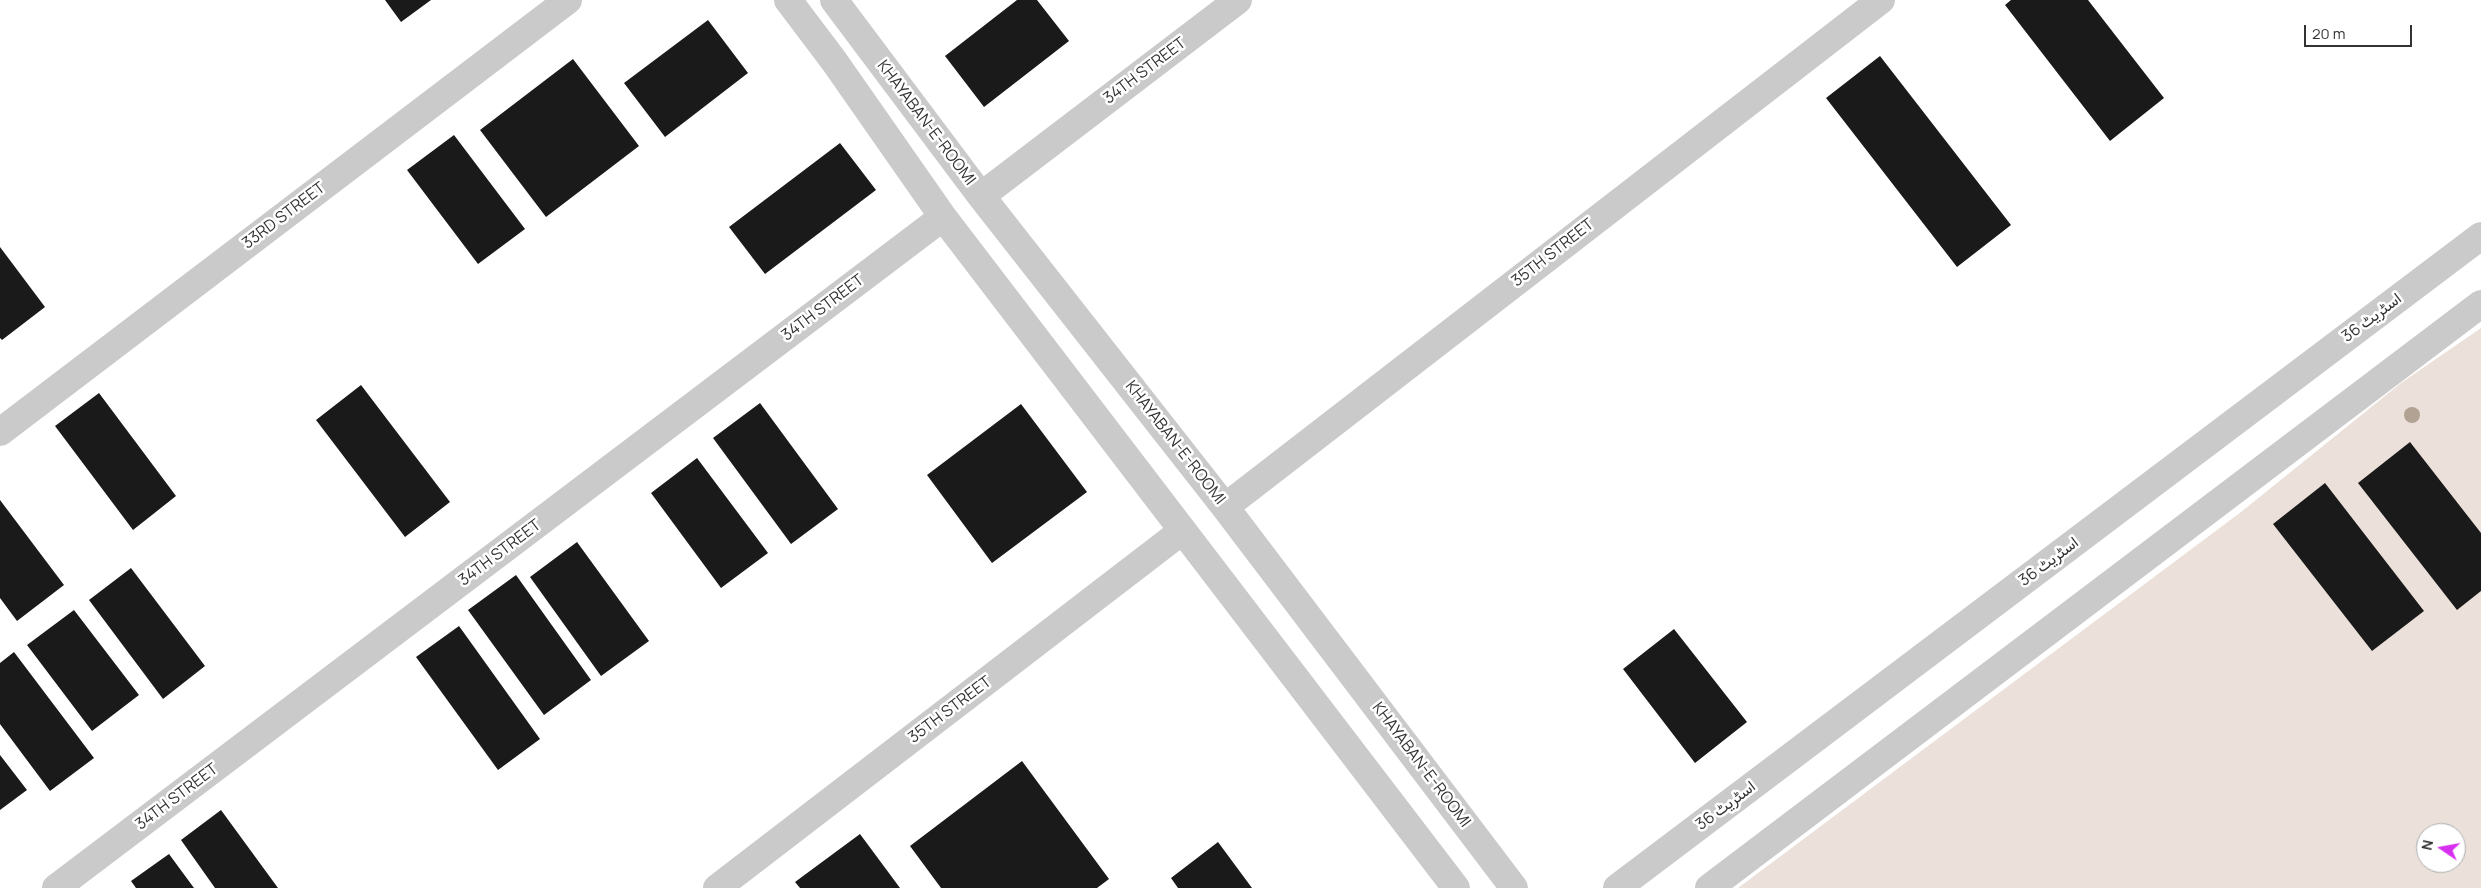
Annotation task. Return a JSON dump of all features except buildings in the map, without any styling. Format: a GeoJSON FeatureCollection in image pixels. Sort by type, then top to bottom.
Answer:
{"type":"FeatureCollection","features":[{"type":"Feature","properties":{"kind":"street","name":"33RD STREET"},"geometry":{"type":"LineString","coordinates":[[0,432],[568,0]]}},
{"type":"Feature","properties":{"kind":"street"},"geometry":{"type":"LineString","coordinates":[[788,0],[834,61],[943,217],[1456,888]]}},
{"type":"Feature","properties":{"kind":"street","name":"KHAYABAN-E-ROOMI"},"geometry":{"type":"LineString","coordinates":[[834,0],[981,196],[1225,507],[1514,888]]}},
{"type":"Feature","properties":{"kind":"street","name":"34TH STREET"},"geometry":{"type":"LineString","coordinates":[[981,196],[1238,0]]}},
{"type":"Feature","properties":{"kind":"street","name":"35TH STREET"},"geometry":{"type":"LineString","coordinates":[[1225,507],[1881,0]]}},
{"type":"Feature","properties":{"kind":"street"},"geometry":{"type":"LineString","coordinates":[[834,61],[861,37]]}},
{"type":"Feature","properties":{"kind":"street","name":"34TH STREET"},"geometry":{"type":"LineString","coordinates":[[56,888],[943,217]]}},
{"type":"Feature","properties":{"kind":"street","name":"اسٹریٹ 36"},"geometry":{"type":"LineString","coordinates":[[1618,888],[2481,236]]}},
{"type":"Feature","properties":{"kind":"street"},"geometry":{"type":"LineString","coordinates":[[1709,888],[2481,304]]}},
{"type":"Feature","properties":{"kind":"street","name":"35TH STREET"},"geometry":{"type":"LineString","coordinates":[[717,888],[1182,531]]}},
{"type":"Feature","properties":{"kind":"shaded area"},"geometry":{"type":"Polygon","coordinates":[[[2481,328],[2481,888],[1738,888],[2241,512],[2401,383],[2481,328]]]}}]}
